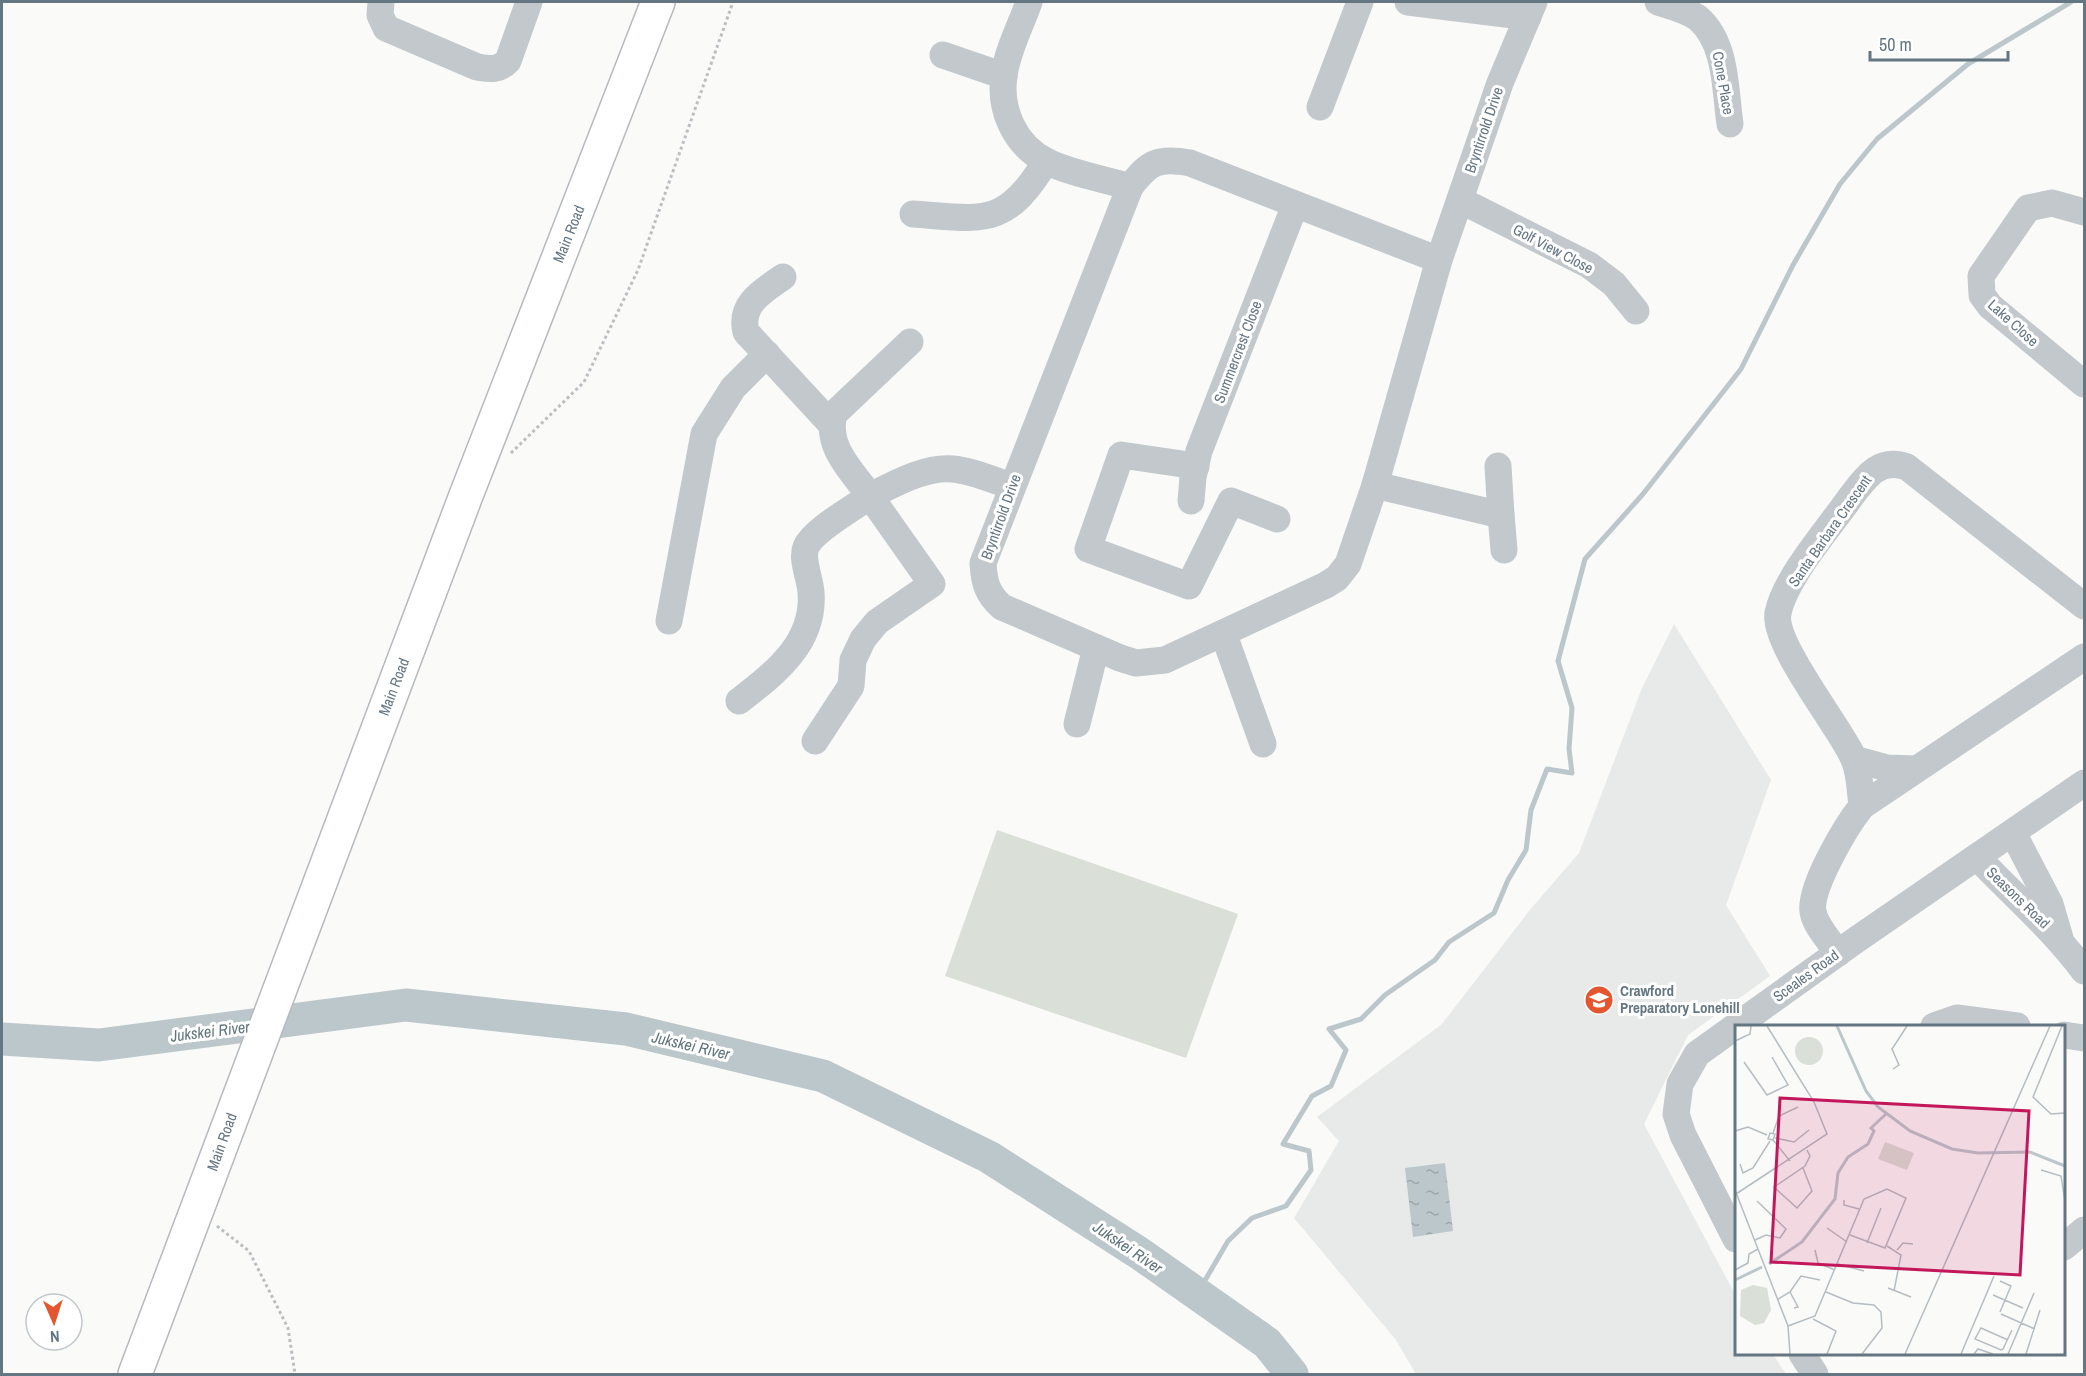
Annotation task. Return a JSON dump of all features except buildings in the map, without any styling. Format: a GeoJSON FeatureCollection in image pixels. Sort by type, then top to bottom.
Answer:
{"type":"FeatureCollection","features":[{"type":"Feature","properties":{"kind":"main road","name":"Main Road"},"geometry":{"type":"LineString","coordinates":[[135,1374],[465,498],[658,2]]}},
{"type":"Feature","properties":{"kind":"street"},"geometry":{"type":"LineString","coordinates":[[381,2],[380,15],[386,28],[477,67],[493,69],[501,68],[508,61],[529,2]]}},
{"type":"Feature","properties":{"kind":"street"},"geometry":{"type":"LineString","coordinates":[[1029,2],[1004,76],[1007,118],[1015,134],[1046,161],[1130,187]]}},
{"type":"Feature","properties":{"kind":"street"},"geometry":{"type":"LineString","coordinates":[[1320,107],[1360,2]]}},
{"type":"Feature","properties":{"kind":"street"},"geometry":{"type":"LineString","coordinates":[[1408,2],[1531,9]]}},
{"type":"Feature","properties":{"kind":"street","name":"Cone Place"},"geometry":{"type":"LineString","coordinates":[[1659,2],[1697,18],[1711,34],[1720,50],[1730,124]]}},
{"type":"Feature","properties":{"kind":"street","name":"Bryntirrold Drive"},"geometry":{"type":"LineString","coordinates":[[1439,260],[1295,206],[1190,163],[1172,160],[1155,162],[1143,170],[1130,187],[1011,486],[983,563],[984,578],[990,596],[1002,607],[1096,648],[1136,663],[1152,663],[1165,660],[1224,635],[1337,578],[1354,551],[1439,260],[1500,84],[1531,9]]}},
{"type":"Feature","properties":{"kind":"street"},"geometry":{"type":"LineString","coordinates":[[943,55],[1004,76]]}},
{"type":"Feature","properties":{"kind":"street"},"geometry":{"type":"LineString","coordinates":[[913,214],[976,218],[993,216],[1016,202],[1028,190],[1046,161]]}},
{"type":"Feature","properties":{"kind":"street","name":"Golf View Close"},"geometry":{"type":"LineString","coordinates":[[1460,200],[1589,266],[1614,284],[1636,311]]}},
{"type":"Feature","properties":{"kind":"street","name":"Lake Close"},"geometry":{"type":"LineString","coordinates":[[2085,212],[2052,203],[2028,208],[1981,276],[1980,285],[1990,306],[2085,384]]}},
{"type":"Feature","properties":{"kind":"street","name":"Summercrest Close"},"geometry":{"type":"LineString","coordinates":[[1191,501],[1196,466],[1295,206]]}},
{"type":"Feature","properties":{"kind":"street"},"geometry":{"type":"LineString","coordinates":[[783,277],[753,298],[743,321],[746,332],[831,424]]}},
{"type":"Feature","properties":{"kind":"street"},"geometry":{"type":"LineString","coordinates":[[814,741],[851,686],[853,660],[863,639],[877,622],[932,584],[836,449],[831,424],[834,414],[910,342]]}},
{"type":"Feature","properties":{"kind":"street"},"geometry":{"type":"LineString","coordinates":[[669,621],[704,434],[733,388],[766,354]]}},
{"type":"Feature","properties":{"kind":"street"},"geometry":{"type":"LineString","coordinates":[[1196,466],[1167,459],[1121,455],[1088,549],[1189,586],[1231,501],[1277,519]]}},
{"type":"Feature","properties":{"kind":"street","name":"Santa Barbara Crescent"},"geometry":{"type":"LineString","coordinates":[[1862,806],[1854,759],[1784,643],[1777,617],[1781,602],[1804,562],[1875,468],[1896,463],[1907,467],[2085,606]]}},
{"type":"Feature","properties":{"kind":"street"},"geometry":{"type":"LineString","coordinates":[[1498,466],[1504,550]]}},
{"type":"Feature","properties":{"kind":"street"},"geometry":{"type":"LineString","coordinates":[[739,701],[770,677],[799,645],[810,605],[805,556],[810,540],[870,496],[904,480],[940,469],[963,471],[1011,486]]}},
{"type":"Feature","properties":{"kind":"street"},"geometry":{"type":"LineString","coordinates":[[1375,485],[1501,515]]}},
{"type":"Feature","properties":{"kind":"street"},"geometry":{"type":"LineString","coordinates":[[1224,635],[1263,744]]}},
{"type":"Feature","properties":{"kind":"street"},"geometry":{"type":"LineString","coordinates":[[1077,724],[1096,648]]}},
{"type":"Feature","properties":{"kind":"street"},"geometry":{"type":"LineString","coordinates":[[1847,946],[1814,914],[1814,899],[1841,833],[1862,806],[2085,657]]}},
{"type":"Feature","properties":{"kind":"street"},"geometry":{"type":"LineString","coordinates":[[1854,759],[1887,768],[1916,769]]}},
{"type":"Feature","properties":{"kind":"street","name":"Sceales Road"},"geometry":{"type":"LineString","coordinates":[[1736,1025],[2085,783]]}},
{"type":"Feature","properties":{"kind":"street","name":"Seasons Road"},"geometry":{"type":"LineString","coordinates":[[2013,832],[2050,904],[2060,938]]}},
{"type":"Feature","properties":{"kind":"street","name":"Seasons Road"},"geometry":{"type":"LineString","coordinates":[[1977,857],[2020,902],[2060,938],[2085,970]]}},
{"type":"Feature","properties":{"kind":"street"},"geometry":{"type":"LineString","coordinates":[[1937,1025],[1957,1018],[2010,1025]]}},
{"type":"Feature","properties":{"kind":"street","name":"Sceales Road"},"geometry":{"type":"LineString","coordinates":[[1735,1026],[1697,1054],[1680,1084],[1677,1114],[1683,1135],[1735,1235]]}},
{"type":"Feature","properties":{"kind":"street"},"geometry":{"type":"LineString","coordinates":[[2065,1035],[2085,1038]]}},
{"type":"Feature","properties":{"kind":"street"},"geometry":{"type":"LineString","coordinates":[[2065,1246],[2085,1230]]}},
{"type":"Feature","properties":{"kind":"street"},"geometry":{"type":"LineString","coordinates":[[1803,1355],[1815,1374]]}},
{"type":"Feature","properties":{"kind":"path"},"geometry":{"type":"LineString","coordinates":[[507,456],[584,382],[638,270],[734,2]]}},
{"type":"Feature","properties":{"kind":"path"},"geometry":{"type":"LineString","coordinates":[[196,1210],[249,1251],[288,1328],[295,1374]]}},
{"type":"Feature","properties":{"kind":"shaded area","name":"Crawford Preparatory Lonehill"},"geometry":{"type":"Polygon","coordinates":[[[1674,624],[1771,780],[1726,905],[1770,976],[1688,1035],[1644,1124],[1735,1294],[1735,1355],[1774,1355],[1786,1374],[1416,1374],[1396,1340],[1294,1218],[1339,1141],[1317,1117],[1442,1024],[1529,911],[1579,853],[1642,688],[1674,624]]]}},
{"type":"Feature","properties":{"kind":"shaded area"},"geometry":{"type":"Polygon","coordinates":[[[997,830],[1238,914],[1186,1058],[945,976],[997,830]]]}},
{"type":"Feature","properties":{"kind":"water"},"geometry":{"type":"Polygon","coordinates":[[[1445,1163],[1453,1231],[1413,1237],[1405,1168],[1445,1163]]]}},
{"type":"Feature","properties":{"kind":"waterway"},"geometry":{"type":"LineString","coordinates":[[1197,1294],[1228,1241],[1252,1218],[1286,1206],[1311,1170],[1309,1151],[1283,1144],[1312,1096],[1331,1086],[1346,1050],[1329,1029],[1361,1019],[1385,995],[1435,960],[1449,942],[1494,913],[1508,880],[1526,850],[1531,810],[1547,769],[1572,773],[1569,749],[1572,708],[1558,661],[1585,559],[1643,494],[1741,369],[1793,265],[1840,184],[1877,139],[1968,64],[2071,2]]}},
{"type":"Feature","properties":{"kind":"waterway","name":"Jukskei River"},"geometry":{"type":"LineString","coordinates":[[2,1039],[99,1045],[406,1005],[626,1029],[823,1076],[989,1157],[1139,1253],[1267,1343],[1292,1374]]}},
{"type":"Feature","properties":{"kind":"place","name":"Crawford Preparatory Lonehill"},"geometry":{"type":"Point","coordinates":[1599,1000]}}]}
